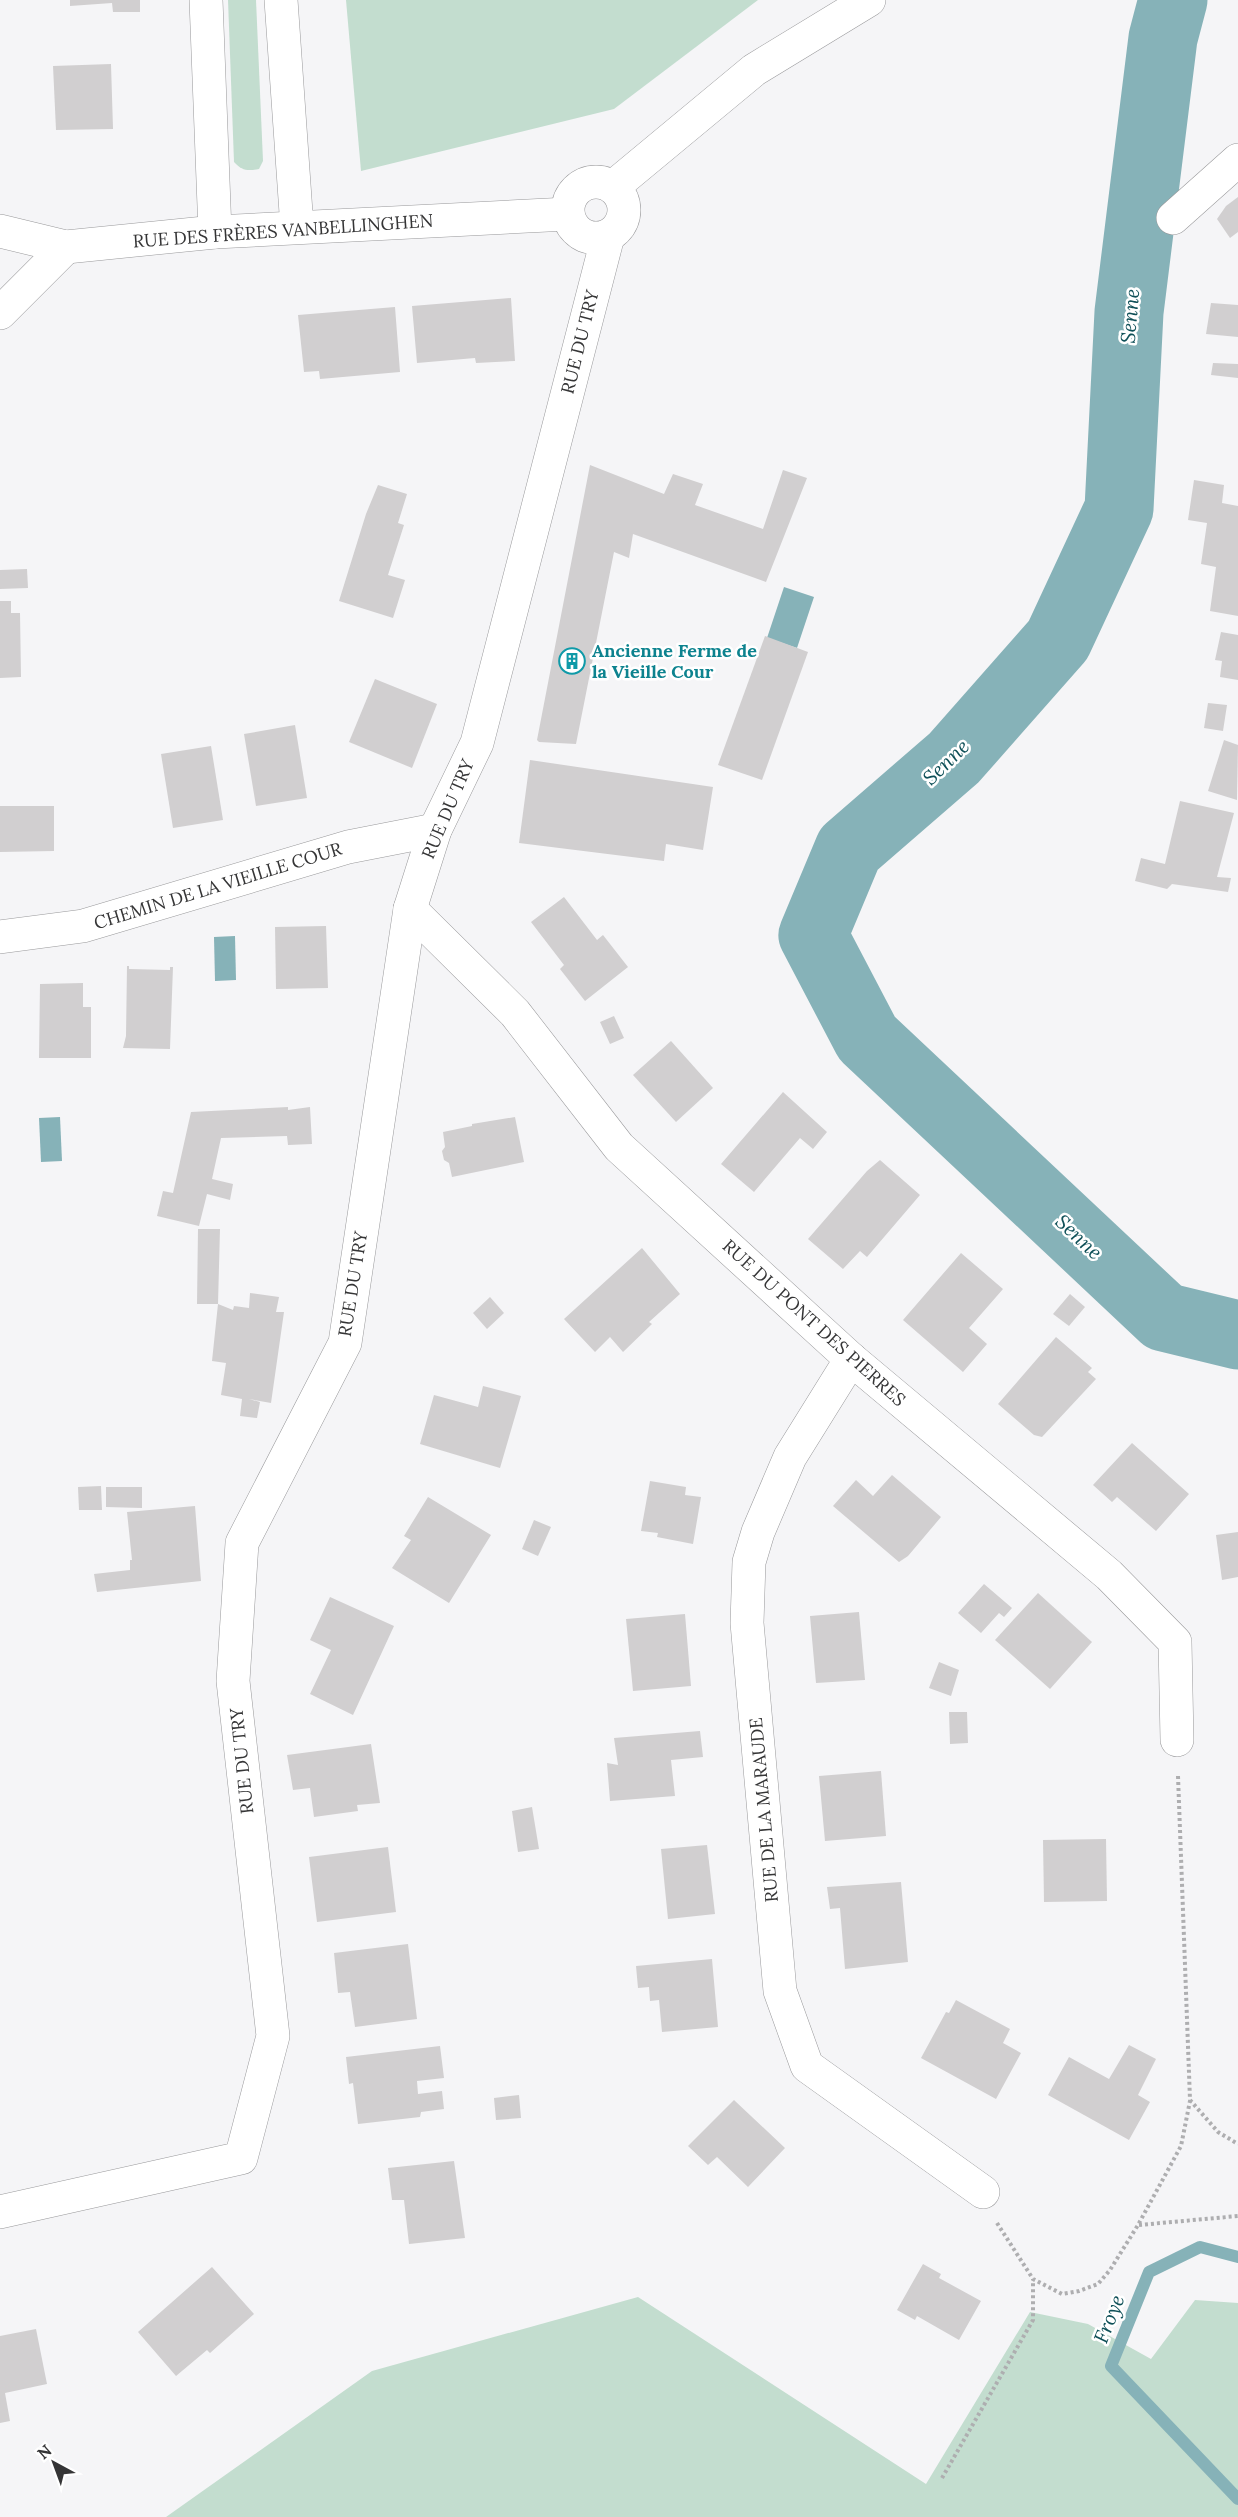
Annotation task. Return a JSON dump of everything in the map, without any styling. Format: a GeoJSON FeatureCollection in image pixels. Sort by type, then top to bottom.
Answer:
{"type":"FeatureCollection","features":[{"type":"Feature","properties":{"kind":"street"},"geometry":{"type":"LineString","coordinates":[[206,0],[215,232]]}},
{"type":"Feature","properties":{"kind":"street"},"geometry":{"type":"LineString","coordinates":[[281,0],[297,227]]}},
{"type":"Feature","properties":{"kind":"street"},"geometry":{"type":"LineString","coordinates":[[613,188],[754,70],[869,0]]}},
{"type":"Feature","properties":{"kind":"street"},"geometry":{"type":"LineString","coordinates":[[1173,218],[1238,160]]}},
{"type":"Feature","properties":{"kind":"street"},"geometry":{"type":"LineString","coordinates":[[595,182],[604,183],[613,188],[624,204],[625,214],[622,223],[608,236],[592,239],[583,235],[571,223],[568,214],[569,202],[581,186],[595,182]]}},
{"type":"Feature","properties":{"kind":"street","name":"RUE DES FRÈRES VANBELLINGHEN"},"geometry":{"type":"LineString","coordinates":[[0,231],[66,248],[215,232],[568,214]]}},
{"type":"Feature","properties":{"kind":"street","name":"RUE DU TRY"},"geometry":{"type":"LineString","coordinates":[[0,2212],[241,2158],[273,2036],[233,1681],[242,1543],[345,1343],[410,909],[435,830],[477,743],[608,236]]}},
{"type":"Feature","properties":{"kind":"street"},"geometry":{"type":"LineString","coordinates":[[0,313],[66,248]]}},
{"type":"Feature","properties":{"kind":"street","name":"CHEMIN DE LA VIEILLE COUR"},"geometry":{"type":"LineString","coordinates":[[0,937],[83,926],[348,847],[435,830]]}},
{"type":"Feature","properties":{"kind":"street","name":"RUE DU PONT DES PIERRES"},"geometry":{"type":"LineString","coordinates":[[410,909],[515,1013],[620,1147],[852,1359],[1109,1575],[1174,1642],[1177,1740]]}},
{"type":"Feature","properties":{"kind":"street","name":"RUE DE LA MARAUDE"},"geometry":{"type":"LineString","coordinates":[[852,1359],[790,1457],[758,1532],[749,1562],[747,1623],[780,1991],[807,2066],[983,2192]]}},
{"type":"Feature","properties":{"kind":"path"},"geometry":{"type":"LineString","coordinates":[[983,2192],[989,2211],[1033,2279],[1062,2294],[1079,2291],[1098,2284],[1110,2270],[1138,2225],[1181,2146],[1190,2100],[1177,1740]]}},
{"type":"Feature","properties":{"kind":"path"},"geometry":{"type":"LineString","coordinates":[[1190,2100],[1218,2132],[1238,2144]]}},
{"type":"Feature","properties":{"kind":"path"},"geometry":{"type":"LineString","coordinates":[[1138,2225],[1238,2216]]}},
{"type":"Feature","properties":{"kind":"path"},"geometry":{"type":"LineString","coordinates":[[942,2478],[1033,2320],[1033,2279]]}},
{"type":"Feature","properties":{"kind":"green space"},"geometry":{"type":"Polygon","coordinates":[[[228,0],[256,0],[263,161],[259,169],[245,170],[234,162],[228,0]]]}},
{"type":"Feature","properties":{"kind":"green space"},"geometry":{"type":"Polygon","coordinates":[[[346,0],[758,0],[614,109],[361,171],[346,0]]]}},
{"type":"Feature","properties":{"kind":"green space"},"geometry":{"type":"Polygon","coordinates":[[[638,2297],[926,2484],[1030,2312],[1088,2324],[1151,2359],[1195,2300],[1238,2303],[1238,2517],[166,2517],[372,2371],[638,2297]]]}},
{"type":"Feature","properties":{"kind":"water"},"geometry":{"type":"Polygon","coordinates":[[[784,587],[814,597],[797,648],[767,638],[784,587]]]}},
{"type":"Feature","properties":{"kind":"water"},"geometry":{"type":"Polygon","coordinates":[[[235,936],[236,980],[215,981],[214,937],[235,936]]]}},
{"type":"Feature","properties":{"kind":"water"},"geometry":{"type":"Polygon","coordinates":[[[60,1117],[62,1161],[41,1162],[39,1118],[60,1117]]]}},
{"type":"Feature","properties":{"kind":"building"},"geometry":{"type":"Polygon","coordinates":[[[70,0],[140,0],[140,12],[113,12],[112,3],[70,6],[70,0]]]}},
{"type":"Feature","properties":{"kind":"building"},"geometry":{"type":"Polygon","coordinates":[[[111,64],[113,129],[56,130],[53,66],[111,64]]]}},
{"type":"Feature","properties":{"kind":"building"},"geometry":{"type":"Polygon","coordinates":[[[1238,197],[1238,232],[1230,238],[1217,219],[1226,206],[1238,197]]]}},
{"type":"Feature","properties":{"kind":"building"},"geometry":{"type":"Polygon","coordinates":[[[511,298],[515,361],[476,363],[475,358],[417,363],[412,306],[511,298]]]}},
{"type":"Feature","properties":{"kind":"building"},"geometry":{"type":"Polygon","coordinates":[[[1211,303],[1238,305],[1238,337],[1206,334],[1211,303]]]}},
{"type":"Feature","properties":{"kind":"building"},"geometry":{"type":"Polygon","coordinates":[[[395,307],[400,372],[320,379],[319,371],[304,372],[298,315],[395,307]]]}},
{"type":"Feature","properties":{"kind":"building"},"geometry":{"type":"Polygon","coordinates":[[[1213,363],[1238,364],[1238,378],[1211,375],[1213,363]]]}},
{"type":"Feature","properties":{"kind":"building","name":"Ancienne Ferme de la Vieille Cour"},"geometry":{"type":"Polygon","coordinates":[[[590,465],[664,494],[673,474],[703,484],[695,505],[763,529],[783,470],[807,478],[766,582],[633,534],[629,558],[614,552],[576,744],[539,742],[537,740],[590,465]]]}},
{"type":"Feature","properties":{"kind":"building"},"geometry":{"type":"Polygon","coordinates":[[[1194,480],[1224,485],[1222,503],[1238,506],[1238,616],[1210,611],[1216,567],[1201,564],[1207,523],[1188,520],[1194,480]]]}},
{"type":"Feature","properties":{"kind":"building"},"geometry":{"type":"Polygon","coordinates":[[[378,485],[407,494],[398,523],[404,525],[388,575],[405,580],[393,618],[339,601],[366,514],[378,485]]]}},
{"type":"Feature","properties":{"kind":"building"},"geometry":{"type":"Polygon","coordinates":[[[27,569],[28,588],[0,589],[0,570],[27,569]]]}},
{"type":"Feature","properties":{"kind":"building"},"geometry":{"type":"Polygon","coordinates":[[[0,601],[11,601],[11,613],[20,613],[21,677],[0,678],[0,601]]]}},
{"type":"Feature","properties":{"kind":"building"},"geometry":{"type":"Polygon","coordinates":[[[1221,632],[1238,635],[1238,680],[1220,677],[1222,661],[1215,660],[1221,632]]]}},
{"type":"Feature","properties":{"kind":"building"},"geometry":{"type":"Polygon","coordinates":[[[765,636],[808,652],[762,780],[718,765],[765,636]]]}},
{"type":"Feature","properties":{"kind":"building"},"geometry":{"type":"Polygon","coordinates":[[[375,679],[437,704],[412,768],[349,742],[375,679]]]}},
{"type":"Feature","properties":{"kind":"building"},"geometry":{"type":"Polygon","coordinates":[[[1208,703],[1227,705],[1223,731],[1204,728],[1208,703]]]}},
{"type":"Feature","properties":{"kind":"building"},"geometry":{"type":"Polygon","coordinates":[[[295,725],[307,798],[256,806],[244,734],[295,725]]]}},
{"type":"Feature","properties":{"kind":"building"},"geometry":{"type":"Polygon","coordinates":[[[1224,740],[1238,745],[1237,800],[1208,791],[1224,740]]]}},
{"type":"Feature","properties":{"kind":"building"},"geometry":{"type":"Polygon","coordinates":[[[211,746],[223,820],[173,828],[161,754],[211,746]]]}},
{"type":"Feature","properties":{"kind":"building"},"geometry":{"type":"Polygon","coordinates":[[[530,760],[713,787],[703,850],[666,844],[664,861],[519,843],[530,760]]]}},
{"type":"Feature","properties":{"kind":"building"},"geometry":{"type":"Polygon","coordinates":[[[1180,801],[1234,813],[1217,877],[1231,878],[1228,892],[1172,884],[1167,889],[1135,881],[1141,858],[1165,864],[1180,801]]]}},
{"type":"Feature","properties":{"kind":"building"},"geometry":{"type":"Polygon","coordinates":[[[0,806],[54,806],[54,851],[0,852],[0,806]]]}},
{"type":"Feature","properties":{"kind":"building"},"geometry":{"type":"Polygon","coordinates":[[[564,897],[597,940],[603,935],[628,967],[585,1001],[560,969],[564,965],[531,922],[564,897]]]}},
{"type":"Feature","properties":{"kind":"building"},"geometry":{"type":"Polygon","coordinates":[[[326,926],[328,988],[276,989],[275,927],[326,926]]]}},
{"type":"Feature","properties":{"kind":"building"},"geometry":{"type":"Polygon","coordinates":[[[127,966],[129,969],[170,970],[170,967],[173,967],[170,1049],[123,1048],[126,1036],[127,966]]]}},
{"type":"Feature","properties":{"kind":"building"},"geometry":{"type":"Polygon","coordinates":[[[83,983],[83,1007],[91,1007],[91,1058],[39,1058],[40,984],[83,983]]]}},
{"type":"Feature","properties":{"kind":"building"},"geometry":{"type":"Polygon","coordinates":[[[614,1016],[624,1038],[610,1044],[600,1022],[614,1016]]]}},
{"type":"Feature","properties":{"kind":"building"},"geometry":{"type":"Polygon","coordinates":[[[671,1041],[713,1088],[676,1122],[633,1075],[671,1041]]]}},
{"type":"Feature","properties":{"kind":"building"},"geometry":{"type":"Polygon","coordinates":[[[783,1092],[827,1132],[813,1149],[800,1138],[754,1192],[721,1164],[783,1092]]]}},
{"type":"Feature","properties":{"kind":"building"},"geometry":{"type":"Polygon","coordinates":[[[288,1107],[288,1110],[310,1107],[312,1144],[288,1145],[287,1136],[221,1138],[212,1179],[233,1184],[230,1200],[207,1194],[199,1226],[157,1216],[163,1191],[173,1193],[191,1112],[288,1107]]]}},
{"type":"Feature","properties":{"kind":"building"},"geometry":{"type":"Polygon","coordinates":[[[515,1117],[524,1162],[452,1177],[449,1163],[444,1160],[442,1151],[445,1147],[443,1132],[472,1126],[472,1124],[515,1117]]]}},
{"type":"Feature","properties":{"kind":"building"},"geometry":{"type":"Polygon","coordinates":[[[880,1160],[920,1195],[867,1257],[860,1251],[843,1269],[808,1239],[867,1171],[880,1160]]]}},
{"type":"Feature","properties":{"kind":"building"},"geometry":{"type":"Polygon","coordinates":[[[198,1229],[220,1229],[218,1304],[197,1304],[198,1229]]]}},
{"type":"Feature","properties":{"kind":"building"},"geometry":{"type":"Polygon","coordinates":[[[642,1248],[680,1294],[649,1322],[652,1324],[623,1352],[610,1337],[595,1352],[564,1319],[642,1248]]]}},
{"type":"Feature","properties":{"kind":"building"},"geometry":{"type":"Polygon","coordinates":[[[961,1253],[1003,1289],[969,1328],[987,1344],[963,1372],[903,1320],[961,1253]]]}},
{"type":"Feature","properties":{"kind":"building"},"geometry":{"type":"Polygon","coordinates":[[[250,1293],[279,1297],[276,1312],[284,1312],[271,1403],[249,1399],[260,1402],[257,1418],[240,1416],[242,1399],[221,1395],[226,1363],[212,1361],[218,1304],[233,1310],[234,1306],[249,1308],[250,1293]]]}},
{"type":"Feature","properties":{"kind":"building"},"geometry":{"type":"Polygon","coordinates":[[[1070,1294],[1085,1307],[1069,1326],[1053,1314],[1070,1294]]]}},
{"type":"Feature","properties":{"kind":"building"},"geometry":{"type":"Polygon","coordinates":[[[490,1297],[504,1313],[487,1329],[473,1313],[490,1297]]]}},
{"type":"Feature","properties":{"kind":"building"},"geometry":{"type":"Polygon","coordinates":[[[1056,1337],[1092,1368],[1088,1372],[1096,1379],[1042,1437],[1034,1435],[998,1404],[1056,1337]]]}},
{"type":"Feature","properties":{"kind":"building"},"geometry":{"type":"Polygon","coordinates":[[[483,1386],[521,1396],[500,1468],[420,1444],[434,1395],[478,1407],[483,1386]]]}},
{"type":"Feature","properties":{"kind":"building"},"geometry":{"type":"Polygon","coordinates":[[[1132,1443],[1189,1494],[1156,1531],[1117,1497],[1112,1502],[1093,1485],[1132,1443]]]}},
{"type":"Feature","properties":{"kind":"building"},"geometry":{"type":"Polygon","coordinates":[[[892,1475],[941,1517],[908,1556],[899,1562],[833,1506],[856,1480],[873,1496],[892,1475]]]}},
{"type":"Feature","properties":{"kind":"building"},"geometry":{"type":"Polygon","coordinates":[[[650,1481],[686,1487],[685,1495],[701,1497],[693,1544],[657,1537],[658,1533],[641,1531],[650,1481]]]}},
{"type":"Feature","properties":{"kind":"building"},"geometry":{"type":"Polygon","coordinates":[[[101,1486],[102,1510],[79,1510],[78,1487],[101,1486]]]}},
{"type":"Feature","properties":{"kind":"building"},"geometry":{"type":"Polygon","coordinates":[[[106,1487],[142,1487],[142,1508],[106,1507],[106,1487]]]}},
{"type":"Feature","properties":{"kind":"building"},"geometry":{"type":"Polygon","coordinates":[[[428,1497],[491,1535],[449,1603],[392,1568],[411,1540],[404,1536],[428,1497]]]}},
{"type":"Feature","properties":{"kind":"building"},"geometry":{"type":"Polygon","coordinates":[[[195,1506],[201,1581],[97,1592],[94,1574],[130,1570],[130,1560],[132,1560],[127,1512],[195,1506]]]}},
{"type":"Feature","properties":{"kind":"building"},"geometry":{"type":"Polygon","coordinates":[[[534,1520],[551,1527],[538,1556],[522,1549],[534,1520]]]}},
{"type":"Feature","properties":{"kind":"building"},"geometry":{"type":"Polygon","coordinates":[[[1238,1532],[1238,1577],[1222,1580],[1216,1535],[1238,1532]]]}},
{"type":"Feature","properties":{"kind":"building"},"geometry":{"type":"Polygon","coordinates":[[[984,1584],[1012,1608],[1004,1617],[999,1613],[981,1633],[958,1613],[984,1584]]]}},
{"type":"Feature","properties":{"kind":"building"},"geometry":{"type":"Polygon","coordinates":[[[1038,1593],[1092,1642],[1050,1689],[995,1640],[1038,1593]]]}},
{"type":"Feature","properties":{"kind":"building"},"geometry":{"type":"Polygon","coordinates":[[[330,1597],[394,1626],[353,1715],[310,1694],[331,1650],[310,1640],[330,1597]]]}},
{"type":"Feature","properties":{"kind":"building"},"geometry":{"type":"Polygon","coordinates":[[[859,1612],[865,1680],[816,1683],[810,1616],[859,1612]]]}},
{"type":"Feature","properties":{"kind":"building"},"geometry":{"type":"Polygon","coordinates":[[[685,1614],[691,1686],[633,1691],[626,1619],[685,1614]]]}},
{"type":"Feature","properties":{"kind":"building"},"geometry":{"type":"Polygon","coordinates":[[[939,1662],[959,1670],[951,1696],[929,1688],[939,1662]]]}},
{"type":"Feature","properties":{"kind":"building"},"geometry":{"type":"Polygon","coordinates":[[[949,1712],[967,1712],[968,1743],[950,1744],[949,1712]]]}},
{"type":"Feature","properties":{"kind":"building"},"geometry":{"type":"Polygon","coordinates":[[[700,1731],[703,1757],[671,1760],[675,1796],[610,1801],[607,1763],[618,1765],[614,1738],[700,1731]]]}},
{"type":"Feature","properties":{"kind":"building"},"geometry":{"type":"Polygon","coordinates":[[[371,1744],[380,1803],[357,1805],[358,1811],[314,1817],[310,1788],[293,1790],[287,1755],[371,1744]]]}},
{"type":"Feature","properties":{"kind":"building"},"geometry":{"type":"Polygon","coordinates":[[[881,1771],[886,1836],[825,1841],[819,1776],[881,1771]]]}},
{"type":"Feature","properties":{"kind":"building"},"geometry":{"type":"Polygon","coordinates":[[[532,1807],[539,1849],[518,1852],[512,1811],[532,1807]]]}},
{"type":"Feature","properties":{"kind":"building"},"geometry":{"type":"Polygon","coordinates":[[[1106,1839],[1107,1901],[1044,1902],[1043,1840],[1106,1839]]]}},
{"type":"Feature","properties":{"kind":"building"},"geometry":{"type":"Polygon","coordinates":[[[707,1845],[715,1914],[668,1919],[661,1849],[707,1845]]]}},
{"type":"Feature","properties":{"kind":"building"},"geometry":{"type":"Polygon","coordinates":[[[388,1847],[396,1912],[317,1922],[309,1857],[388,1847]]]}},
{"type":"Feature","properties":{"kind":"building"},"geometry":{"type":"Polygon","coordinates":[[[901,1882],[908,1962],[845,1969],[840,1908],[830,1909],[827,1887],[901,1882]]]}},
{"type":"Feature","properties":{"kind":"building"},"geometry":{"type":"Polygon","coordinates":[[[408,1944],[417,2019],[355,2027],[350,1992],[338,1993],[334,1953],[408,1944]]]}},
{"type":"Feature","properties":{"kind":"building"},"geometry":{"type":"Polygon","coordinates":[[[712,1959],[718,2027],[662,2032],[659,2000],[650,2001],[649,1987],[638,1988],[636,1966],[712,1959]]]}},
{"type":"Feature","properties":{"kind":"building"},"geometry":{"type":"Polygon","coordinates":[[[956,2000],[1010,2029],[1003,2043],[1021,2053],[996,2099],[921,2058],[946,2012],[949,2013],[956,2000]]]}},
{"type":"Feature","properties":{"kind":"building"},"geometry":{"type":"Polygon","coordinates":[[[1129,2045],[1156,2059],[1138,2095],[1150,2102],[1129,2140],[1048,2095],[1069,2057],[1109,2079],[1129,2045]]]}},
{"type":"Feature","properties":{"kind":"building"},"geometry":{"type":"Polygon","coordinates":[[[440,2046],[444,2078],[417,2081],[418,2094],[442,2091],[444,2109],[421,2112],[420,2117],[358,2124],[353,2083],[349,2084],[346,2057],[440,2046]]]}},
{"type":"Feature","properties":{"kind":"building"},"geometry":{"type":"Polygon","coordinates":[[[519,2095],[521,2118],[496,2120],[494,2098],[519,2095]]]}},
{"type":"Feature","properties":{"kind":"building"},"geometry":{"type":"Polygon","coordinates":[[[734,2100],[785,2148],[748,2187],[717,2157],[708,2165],[688,2146],[734,2100]]]}},
{"type":"Feature","properties":{"kind":"building"},"geometry":{"type":"Polygon","coordinates":[[[454,2161],[465,2238],[409,2244],[404,2200],[392,2200],[388,2168],[454,2161]]]}},
{"type":"Feature","properties":{"kind":"building"},"geometry":{"type":"Polygon","coordinates":[[[923,2264],[941,2274],[939,2278],[981,2301],[959,2340],[917,2316],[915,2320],[897,2310],[923,2264]]]}},
{"type":"Feature","properties":{"kind":"building"},"geometry":{"type":"Polygon","coordinates":[[[212,2267],[254,2314],[210,2353],[207,2350],[176,2376],[138,2332],[212,2267]]]}},
{"type":"Feature","properties":{"kind":"building"},"geometry":{"type":"Polygon","coordinates":[[[36,2329],[47,2384],[5,2393],[10,2421],[0,2423],[0,2336],[36,2329]]]}},
{"type":"Feature","properties":{"kind":"waterway","name":"Senne"},"geometry":{"type":"LineString","coordinates":[[1173,0],[1163,38],[1129,312],[1119,509],[1058,640],[954,758],[849,849],[813,935],[867,1038],[1164,1317],[1238,1335]]}},
{"type":"Feature","properties":{"kind":"waterway","name":"Froye"},"geometry":{"type":"LineString","coordinates":[[1238,2257],[1200,2247],[1149,2272],[1111,2366],[1238,2499]]}},
{"type":"Feature","properties":{"kind":"place","name":"Ancienne Ferme de la Vieille Cour"},"geometry":{"type":"Point","coordinates":[572,661]}}]}
